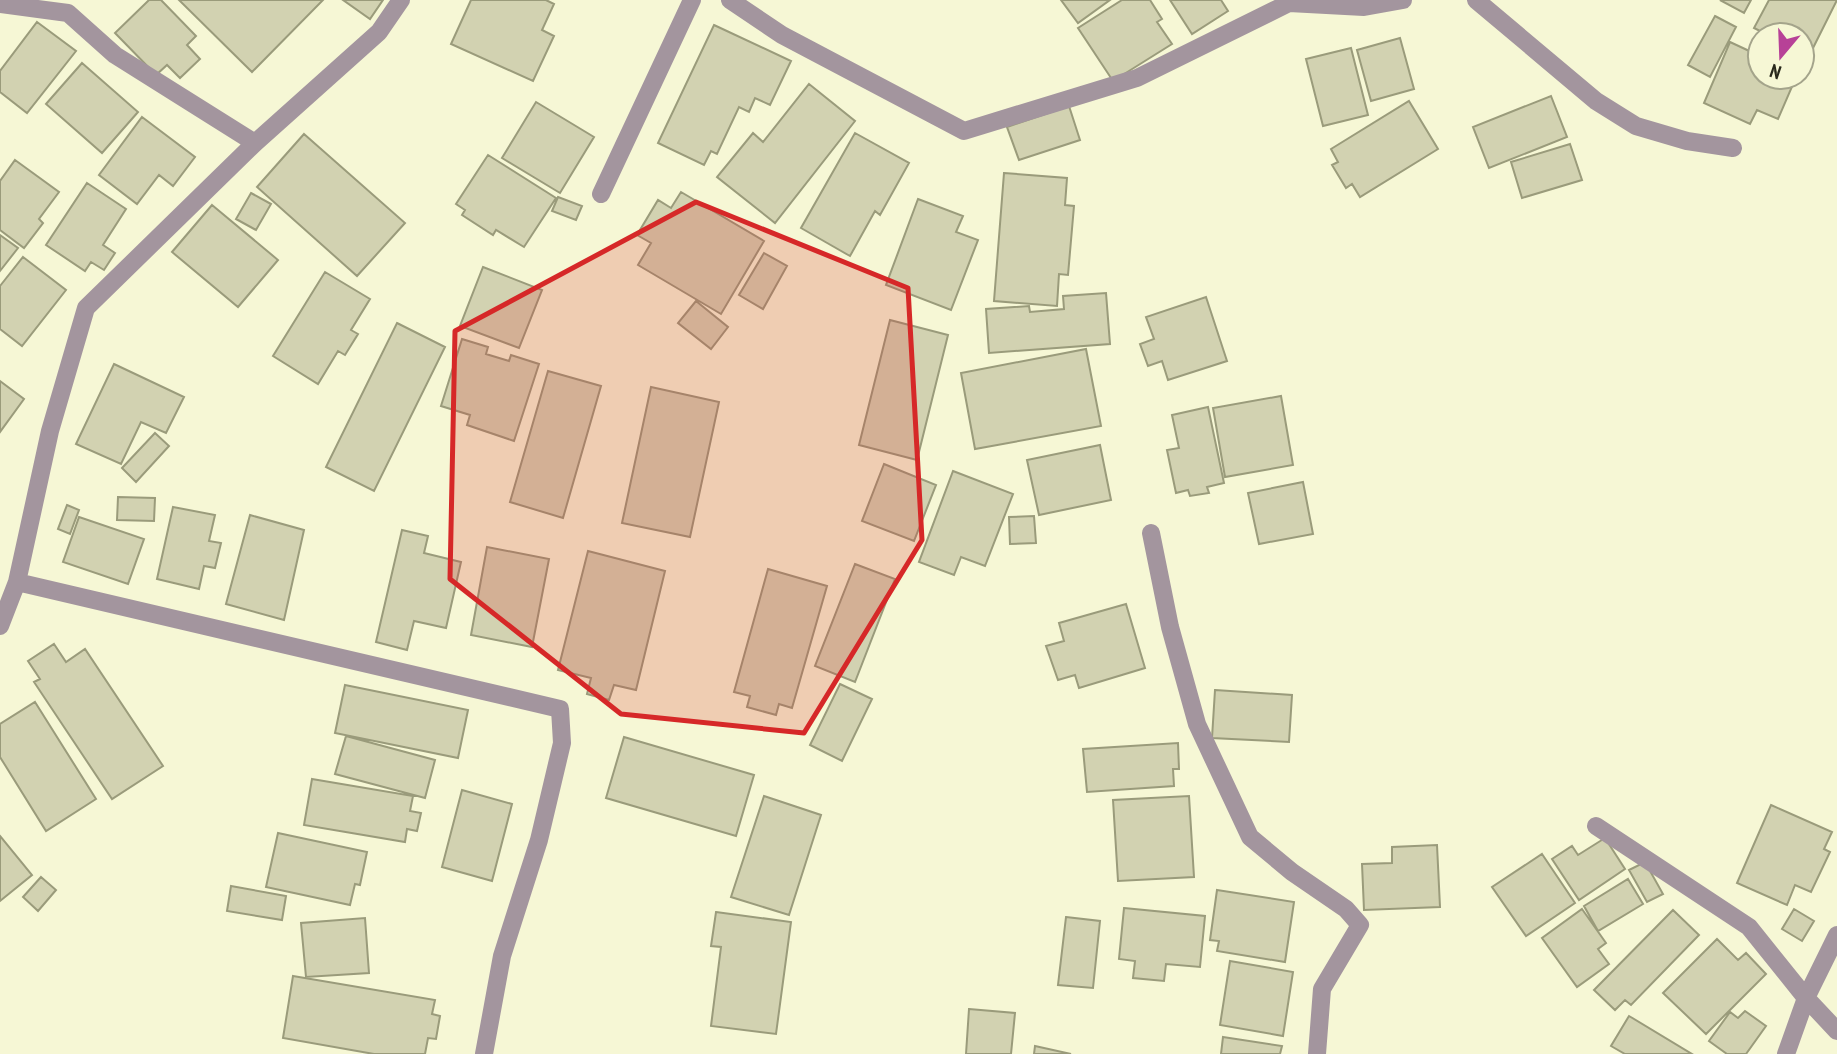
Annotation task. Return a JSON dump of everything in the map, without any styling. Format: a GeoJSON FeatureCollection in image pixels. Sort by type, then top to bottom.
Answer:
{"type":"FeatureCollection","features":[{"type":"Feature","properties":{"kind":"street"},"geometry":{"type":"LineString","coordinates":[[0,625],[17,582],[50,431],[86,309],[255,143],[379,32],[401,0]]}},
{"type":"Feature","properties":{"kind":"street"},"geometry":{"type":"LineString","coordinates":[[601,194],[692,0]]}},
{"type":"Feature","properties":{"kind":"street"},"geometry":{"type":"LineString","coordinates":[[730,0],[782,35],[964,131],[1137,78],[1289,3],[1364,6],[1403,0]]}},
{"type":"Feature","properties":{"kind":"street"},"geometry":{"type":"LineString","coordinates":[[1476,0],[1597,101],[1636,126],[1687,141],[1733,148]]}},
{"type":"Feature","properties":{"kind":"street"},"geometry":{"type":"LineString","coordinates":[[0,4],[68,13],[115,55],[255,143]]}},
{"type":"Feature","properties":{"kind":"street"},"geometry":{"type":"LineString","coordinates":[[1150,533],[1170,626],[1197,724],[1250,837],[1292,872],[1346,909],[1360,925],[1322,989],[1317,1054]]}},
{"type":"Feature","properties":{"kind":"street"},"geometry":{"type":"LineString","coordinates":[[17,582],[560,709],[562,743],[539,840],[502,956],[484,1054]]}},
{"type":"Feature","properties":{"kind":"street"},"geometry":{"type":"LineString","coordinates":[[1596,826],[1749,928],[1806,998],[1837,1031]]}},
{"type":"Feature","properties":{"kind":"street"},"geometry":{"type":"LineString","coordinates":[[1786,1054],[1806,998],[1837,935]]}},
{"type":"Feature","properties":{"kind":"highlighted area"},"geometry":{"type":"Polygon","coordinates":[[[696,202],[908,288],[922,540],[804,733],[621,714],[450,579],[455,331],[696,202]]]}},
{"type":"Feature","properties":{"kind":"building"},"geometry":{"type":"Polygon","coordinates":[[[149,0],[161,0],[196,36],[187,45],[200,59],[180,78],[167,65],[156,75],[115,33],[149,0]]]}},
{"type":"Feature","properties":{"kind":"building"},"geometry":{"type":"Polygon","coordinates":[[[179,0],[323,0],[252,72],[179,0]]]}},
{"type":"Feature","properties":{"kind":"building"},"geometry":{"type":"Polygon","coordinates":[[[343,0],[383,0],[370,19],[343,0]]]}},
{"type":"Feature","properties":{"kind":"building"},"geometry":{"type":"Polygon","coordinates":[[[471,0],[546,0],[554,4],[542,30],[554,36],[533,81],[451,44],[471,0]]]}},
{"type":"Feature","properties":{"kind":"building"},"geometry":{"type":"Polygon","coordinates":[[[1061,0],[1110,0],[1078,23],[1061,0]]]}},
{"type":"Feature","properties":{"kind":"building"},"geometry":{"type":"Polygon","coordinates":[[[1122,0],[1150,0],[1162,19],[1157,22],[1172,44],[1113,81],[1078,28],[1122,0]]]}},
{"type":"Feature","properties":{"kind":"building"},"geometry":{"type":"Polygon","coordinates":[[[1170,0],[1221,0],[1228,11],[1192,34],[1170,0]]]}},
{"type":"Feature","properties":{"kind":"building"},"geometry":{"type":"Polygon","coordinates":[[[1720,0],[1751,0],[1744,13],[1720,0]]]}},
{"type":"Feature","properties":{"kind":"building"},"geometry":{"type":"Polygon","coordinates":[[[1769,0],[1837,0],[1816,42],[1816,21],[1758,21],[1769,0]]]}},
{"type":"Feature","properties":{"kind":"building"},"geometry":{"type":"Polygon","coordinates":[[[1715,16],[1736,27],[1710,77],[1688,65],[1715,16]]]}},
{"type":"Feature","properties":{"kind":"building"},"geometry":{"type":"Polygon","coordinates":[[[37,22],[76,51],[27,113],[0,92],[0,71],[37,22]]]}},
{"type":"Feature","properties":{"kind":"building"},"geometry":{"type":"Polygon","coordinates":[[[714,25],[791,61],[770,105],[755,98],[749,112],[739,107],[717,154],[711,151],[704,165],[658,143],[714,25]]]}},
{"type":"Feature","properties":{"kind":"building"},"geometry":{"type":"Polygon","coordinates":[[[1400,38],[1414,89],[1371,101],[1357,50],[1400,38]]]}},
{"type":"Feature","properties":{"kind":"building"},"geometry":{"type":"Polygon","coordinates":[[[1730,42],[1746,49],[1746,91],[1790,91],[1778,119],[1757,110],[1750,124],[1704,103],[1730,42]]]}},
{"type":"Feature","properties":{"kind":"building"},"geometry":{"type":"Polygon","coordinates":[[[1351,48],[1368,115],[1323,126],[1306,59],[1351,48]]]}},
{"type":"Feature","properties":{"kind":"building"},"geometry":{"type":"Polygon","coordinates":[[[82,63],[138,112],[102,153],[46,104],[82,63]]]}},
{"type":"Feature","properties":{"kind":"building"},"geometry":{"type":"Polygon","coordinates":[[[809,84],[855,121],[775,223],[717,177],[753,133],[763,142],[809,84]]]}},
{"type":"Feature","properties":{"kind":"building"},"geometry":{"type":"Polygon","coordinates":[[[1551,96],[1567,137],[1489,168],[1473,127],[1551,96]]]}},
{"type":"Feature","properties":{"kind":"building"},"geometry":{"type":"Polygon","coordinates":[[[1409,101],[1438,149],[1360,197],[1352,184],[1346,188],[1332,165],[1338,162],[1331,149],[1409,101]]]}},
{"type":"Feature","properties":{"kind":"building"},"geometry":{"type":"Polygon","coordinates":[[[536,102],[594,137],[560,193],[502,158],[536,102]]]}},
{"type":"Feature","properties":{"kind":"building"},"geometry":{"type":"Polygon","coordinates":[[[1069,106],[1080,140],[1019,160],[1007,127],[1069,106]]]}},
{"type":"Feature","properties":{"kind":"building"},"geometry":{"type":"Polygon","coordinates":[[[142,117],[195,157],[173,186],[159,175],[137,204],[99,175],[142,117]]]}},
{"type":"Feature","properties":{"kind":"building"},"geometry":{"type":"Polygon","coordinates":[[[855,133],[909,163],[880,215],[875,211],[850,256],[801,228],[855,133]]]}},
{"type":"Feature","properties":{"kind":"building"},"geometry":{"type":"Polygon","coordinates":[[[304,134],[405,223],[357,276],[257,187],[304,134]]]}},
{"type":"Feature","properties":{"kind":"building"},"geometry":{"type":"Polygon","coordinates":[[[1570,144],[1582,180],[1522,198],[1511,162],[1570,144]]]}},
{"type":"Feature","properties":{"kind":"building"},"geometry":{"type":"Polygon","coordinates":[[[488,155],[556,198],[524,247],[496,230],[493,235],[462,215],[465,210],[456,204],[488,155]]]}},
{"type":"Feature","properties":{"kind":"building"},"geometry":{"type":"Polygon","coordinates":[[[15,160],[59,192],[39,219],[43,223],[24,248],[0,230],[0,181],[15,160]]]}},
{"type":"Feature","properties":{"kind":"building"},"geometry":{"type":"Polygon","coordinates":[[[1004,173],[1067,178],[1065,205],[1074,206],[1068,275],[1059,274],[1057,306],[994,301],[1004,173]]]}},
{"type":"Feature","properties":{"kind":"building"},"geometry":{"type":"Polygon","coordinates":[[[87,183],[126,209],[103,245],[115,253],[104,270],[91,262],[85,271],[46,245],[87,183]]]}},
{"type":"Feature","properties":{"kind":"building"},"geometry":{"type":"Polygon","coordinates":[[[681,192],[764,241],[721,314],[638,265],[651,243],[637,235],[658,200],[671,208],[681,192]]]}},
{"type":"Feature","properties":{"kind":"building"},"geometry":{"type":"Polygon","coordinates":[[[251,193],[271,204],[256,230],[236,219],[251,193]]]}},
{"type":"Feature","properties":{"kind":"building"},"geometry":{"type":"Polygon","coordinates":[[[558,197],[582,206],[576,220],[552,211],[558,197]]]}},
{"type":"Feature","properties":{"kind":"building"},"geometry":{"type":"Polygon","coordinates":[[[918,199],[963,216],[956,232],[978,240],[951,310],[886,285],[918,199]]]}},
{"type":"Feature","properties":{"kind":"building"},"geometry":{"type":"Polygon","coordinates":[[[212,205],[278,260],[238,307],[172,252],[212,205]]]}},
{"type":"Feature","properties":{"kind":"building"},"geometry":{"type":"Polygon","coordinates":[[[0,235],[18,248],[0,271],[0,235]]]}},
{"type":"Feature","properties":{"kind":"building"},"geometry":{"type":"Polygon","coordinates":[[[764,253],[787,266],[763,309],[739,295],[764,253]]]}},
{"type":"Feature","properties":{"kind":"building"},"geometry":{"type":"Polygon","coordinates":[[[23,257],[66,290],[22,346],[0,329],[0,286],[23,257]]]}},
{"type":"Feature","properties":{"kind":"building"},"geometry":{"type":"Polygon","coordinates":[[[483,267],[542,290],[519,348],[460,326],[483,267]]]}},
{"type":"Feature","properties":{"kind":"building"},"geometry":{"type":"Polygon","coordinates":[[[325,272],[370,299],[351,330],[358,334],[345,355],[338,351],[318,384],[273,356],[325,272]]]}},
{"type":"Feature","properties":{"kind":"building"},"geometry":{"type":"Polygon","coordinates":[[[1106,293],[1110,344],[989,353],[986,309],[1029,306],[1030,312],[1064,309],[1063,296],[1106,293]]]}},
{"type":"Feature","properties":{"kind":"building"},"geometry":{"type":"Polygon","coordinates":[[[1206,297],[1227,361],[1168,380],[1162,361],[1148,366],[1140,344],[1154,339],[1146,317],[1206,297]]]}},
{"type":"Feature","properties":{"kind":"building"},"geometry":{"type":"Polygon","coordinates":[[[696,301],[728,327],[711,349],[678,323],[696,301]]]}},
{"type":"Feature","properties":{"kind":"building"},"geometry":{"type":"Polygon","coordinates":[[[890,320],[948,335],[917,460],[859,445],[890,320]]]}},
{"type":"Feature","properties":{"kind":"building"},"geometry":{"type":"Polygon","coordinates":[[[397,323],[445,347],[374,491],[326,467],[397,323]]]}},
{"type":"Feature","properties":{"kind":"building"},"geometry":{"type":"Polygon","coordinates":[[[462,339],[488,347],[486,354],[509,361],[511,355],[539,364],[514,441],[467,425],[470,415],[441,406],[462,339]]]}},
{"type":"Feature","properties":{"kind":"building"},"geometry":{"type":"Polygon","coordinates":[[[1086,349],[1101,426],[975,449],[961,373],[1086,349]]]}},
{"type":"Feature","properties":{"kind":"building"},"geometry":{"type":"Polygon","coordinates":[[[114,364],[184,397],[166,433],[141,422],[121,464],[76,444],[114,364]]]}},
{"type":"Feature","properties":{"kind":"building"},"geometry":{"type":"Polygon","coordinates":[[[548,371],[601,386],[563,518],[510,502],[548,371]]]}},
{"type":"Feature","properties":{"kind":"building"},"geometry":{"type":"Polygon","coordinates":[[[0,381],[24,399],[0,432],[0,381]]]}},
{"type":"Feature","properties":{"kind":"building"},"geometry":{"type":"Polygon","coordinates":[[[651,387],[719,402],[690,537],[622,523],[651,387]]]}},
{"type":"Feature","properties":{"kind":"building"},"geometry":{"type":"Polygon","coordinates":[[[1281,396],[1293,465],[1225,477],[1213,408],[1281,396]]]}},
{"type":"Feature","properties":{"kind":"building"},"geometry":{"type":"Polygon","coordinates":[[[1208,407],[1224,483],[1207,487],[1209,493],[1190,496],[1188,490],[1176,493],[1167,450],[1179,448],[1172,415],[1208,407]]]}},
{"type":"Feature","properties":{"kind":"building"},"geometry":{"type":"Polygon","coordinates":[[[155,433],[169,446],[136,482],[122,468],[155,433]]]}},
{"type":"Feature","properties":{"kind":"building"},"geometry":{"type":"Polygon","coordinates":[[[1100,445],[1111,500],[1039,515],[1027,460],[1100,445]]]}},
{"type":"Feature","properties":{"kind":"building"},"geometry":{"type":"Polygon","coordinates":[[[884,464],[936,485],[914,541],[862,521],[884,464]]]}},
{"type":"Feature","properties":{"kind":"building"},"geometry":{"type":"Polygon","coordinates":[[[953,471],[1013,494],[985,566],[961,557],[954,575],[919,562],[953,471]]]}},
{"type":"Feature","properties":{"kind":"building"},"geometry":{"type":"Polygon","coordinates":[[[1303,482],[1313,534],[1259,544],[1248,493],[1303,482]]]}},
{"type":"Feature","properties":{"kind":"building"},"geometry":{"type":"Polygon","coordinates":[[[118,497],[155,498],[154,521],[117,520],[118,497]]]}},
{"type":"Feature","properties":{"kind":"building"},"geometry":{"type":"Polygon","coordinates":[[[67,505],[79,510],[70,534],[58,529],[67,505]]]}},
{"type":"Feature","properties":{"kind":"building"},"geometry":{"type":"Polygon","coordinates":[[[173,507],[215,515],[209,541],[221,543],[215,568],[204,566],[199,589],[157,579],[173,507]]]}},
{"type":"Feature","properties":{"kind":"building"},"geometry":{"type":"Polygon","coordinates":[[[250,515],[304,530],[284,620],[226,604],[250,515]]]}},
{"type":"Feature","properties":{"kind":"building"},"geometry":{"type":"Polygon","coordinates":[[[1034,516],[1036,543],[1010,544],[1009,517],[1034,516]]]}},
{"type":"Feature","properties":{"kind":"building"},"geometry":{"type":"Polygon","coordinates":[[[79,517],[144,539],[128,584],[63,562],[79,517]]]}},
{"type":"Feature","properties":{"kind":"building"},"geometry":{"type":"Polygon","coordinates":[[[402,530],[428,536],[424,553],[461,562],[446,628],[414,621],[407,650],[376,642],[402,530]]]}},
{"type":"Feature","properties":{"kind":"building"},"geometry":{"type":"Polygon","coordinates":[[[487,547],[549,559],[532,647],[471,635],[487,547]]]}},
{"type":"Feature","properties":{"kind":"building"},"geometry":{"type":"Polygon","coordinates":[[[588,551],[665,571],[636,690],[614,685],[609,700],[587,694],[591,678],[558,670],[588,551]]]}},
{"type":"Feature","properties":{"kind":"building"},"geometry":{"type":"Polygon","coordinates":[[[855,564],[895,579],[855,682],[815,666],[855,564]]]}},
{"type":"Feature","properties":{"kind":"building"},"geometry":{"type":"Polygon","coordinates":[[[768,569],[827,586],[792,708],[779,704],[776,715],[747,707],[750,696],[734,692],[768,569]]]}},
{"type":"Feature","properties":{"kind":"building"},"geometry":{"type":"Polygon","coordinates":[[[1126,604],[1145,668],[1079,688],[1075,675],[1058,680],[1046,646],[1064,641],[1059,623],[1126,604]]]}},
{"type":"Feature","properties":{"kind":"building"},"geometry":{"type":"Polygon","coordinates":[[[54,644],[66,662],[85,649],[163,766],[112,799],[34,682],[40,679],[28,661],[54,644]]]}},
{"type":"Feature","properties":{"kind":"building"},"geometry":{"type":"Polygon","coordinates":[[[840,684],[872,699],[842,761],[810,745],[840,684]]]}},
{"type":"Feature","properties":{"kind":"building"},"geometry":{"type":"Polygon","coordinates":[[[345,685],[468,710],[458,758],[335,733],[345,685]]]}},
{"type":"Feature","properties":{"kind":"building"},"geometry":{"type":"Polygon","coordinates":[[[1215,690],[1292,695],[1289,742],[1212,738],[1215,690]]]}},
{"type":"Feature","properties":{"kind":"building"},"geometry":{"type":"Polygon","coordinates":[[[35,702],[96,799],[46,831],[0,757],[0,724],[35,702]]]}},
{"type":"Feature","properties":{"kind":"building"},"geometry":{"type":"Polygon","coordinates":[[[346,736],[435,760],[425,798],[335,774],[346,736]]]}},
{"type":"Feature","properties":{"kind":"building"},"geometry":{"type":"Polygon","coordinates":[[[624,737],[754,775],[736,836],[606,798],[624,737]]]}},
{"type":"Feature","properties":{"kind":"building"},"geometry":{"type":"Polygon","coordinates":[[[1178,743],[1179,769],[1173,769],[1174,786],[1087,792],[1083,749],[1178,743]]]}},
{"type":"Feature","properties":{"kind":"building"},"geometry":{"type":"Polygon","coordinates":[[[312,779],[413,796],[410,811],[421,813],[417,831],[407,829],[405,842],[304,825],[312,779]]]}},
{"type":"Feature","properties":{"kind":"building"},"geometry":{"type":"Polygon","coordinates":[[[462,790],[512,804],[492,881],[442,867],[462,790]]]}},
{"type":"Feature","properties":{"kind":"building"},"geometry":{"type":"Polygon","coordinates":[[[764,796],[821,815],[789,915],[731,897],[764,796]]]}},
{"type":"Feature","properties":{"kind":"building"},"geometry":{"type":"Polygon","coordinates":[[[1189,796],[1194,877],[1118,881],[1113,800],[1189,796]]]}},
{"type":"Feature","properties":{"kind":"building"},"geometry":{"type":"Polygon","coordinates":[[[1771,805],[1832,832],[1824,849],[1830,852],[1811,892],[1795,885],[1787,905],[1737,883],[1771,805]]]}},
{"type":"Feature","properties":{"kind":"building"},"geometry":{"type":"Polygon","coordinates":[[[278,833],[367,852],[360,885],[355,884],[350,905],[266,887],[278,833]]]}},
{"type":"Feature","properties":{"kind":"building"},"geometry":{"type":"Polygon","coordinates":[[[0,836],[32,875],[0,901],[0,836]]]}},
{"type":"Feature","properties":{"kind":"building"},"geometry":{"type":"Polygon","coordinates":[[[1605,838],[1625,869],[1579,900],[1552,859],[1572,846],[1578,855],[1605,838]]]}},
{"type":"Feature","properties":{"kind":"building"},"geometry":{"type":"Polygon","coordinates":[[[1437,845],[1440,907],[1364,910],[1362,864],[1392,863],[1392,847],[1437,845]]]}},
{"type":"Feature","properties":{"kind":"building"},"geometry":{"type":"Polygon","coordinates":[[[1542,854],[1575,903],[1526,936],[1492,887],[1542,854]]]}},
{"type":"Feature","properties":{"kind":"building"},"geometry":{"type":"Polygon","coordinates":[[[1645,862],[1663,894],[1647,902],[1629,870],[1645,862]]]}},
{"type":"Feature","properties":{"kind":"building"},"geometry":{"type":"Polygon","coordinates":[[[41,877],[56,890],[38,911],[23,897],[41,877]]]}},
{"type":"Feature","properties":{"kind":"building"},"geometry":{"type":"Polygon","coordinates":[[[1628,879],[1643,904],[1598,931],[1584,906],[1628,879]]]}},
{"type":"Feature","properties":{"kind":"building"},"geometry":{"type":"Polygon","coordinates":[[[231,886],[286,896],[282,920],[227,911],[231,886]]]}},
{"type":"Feature","properties":{"kind":"building"},"geometry":{"type":"Polygon","coordinates":[[[1217,890],[1294,902],[1285,962],[1217,951],[1219,941],[1210,940],[1217,890]]]}},
{"type":"Feature","properties":{"kind":"building"},"geometry":{"type":"Polygon","coordinates":[[[1124,908],[1205,916],[1200,967],[1166,964],[1164,981],[1133,978],[1135,961],[1119,959],[1124,908]]]}},
{"type":"Feature","properties":{"kind":"building"},"geometry":{"type":"Polygon","coordinates":[[[1582,909],[1606,943],[1598,949],[1609,964],[1577,987],[1542,938],[1582,909]]]}},
{"type":"Feature","properties":{"kind":"building"},"geometry":{"type":"Polygon","coordinates":[[[1794,909],[1814,921],[1802,941],[1782,929],[1794,909]]]}},
{"type":"Feature","properties":{"kind":"building"},"geometry":{"type":"Polygon","coordinates":[[[1673,910],[1699,935],[1631,1005],[1625,1000],[1615,1010],[1594,990],[1673,910]]]}},
{"type":"Feature","properties":{"kind":"building"},"geometry":{"type":"Polygon","coordinates":[[[716,912],[791,922],[776,1034],[711,1026],[721,947],[711,946],[716,912]]]}},
{"type":"Feature","properties":{"kind":"building"},"geometry":{"type":"Polygon","coordinates":[[[1066,917],[1100,921],[1093,988],[1058,985],[1066,917]]]}},
{"type":"Feature","properties":{"kind":"building"},"geometry":{"type":"Polygon","coordinates":[[[365,918],[369,973],[306,977],[301,923],[365,918]]]}},
{"type":"Feature","properties":{"kind":"building"},"geometry":{"type":"Polygon","coordinates":[[[1717,939],[1738,960],[1746,953],[1766,974],[1706,1034],[1663,993],[1717,939]]]}},
{"type":"Feature","properties":{"kind":"building"},"geometry":{"type":"Polygon","coordinates":[[[1230,961],[1293,972],[1283,1036],[1220,1025],[1230,961]]]}},
{"type":"Feature","properties":{"kind":"building"},"geometry":{"type":"Polygon","coordinates":[[[293,976],[435,1000],[432,1014],[440,1016],[436,1039],[428,1038],[425,1054],[374,1054],[283,1038],[293,976]]]}},
{"type":"Feature","properties":{"kind":"building"},"geometry":{"type":"Polygon","coordinates":[[[969,1009],[1015,1013],[1011,1054],[966,1054],[969,1009]]]}},
{"type":"Feature","properties":{"kind":"building"},"geometry":{"type":"Polygon","coordinates":[[[1745,1011],[1766,1026],[1746,1054],[1727,1054],[1709,1041],[1730,1012],[1738,1018],[1745,1011]]]}},
{"type":"Feature","properties":{"kind":"building"},"geometry":{"type":"Polygon","coordinates":[[[1629,1016],[1692,1054],[1625,1054],[1611,1046],[1629,1016]]]}},
{"type":"Feature","properties":{"kind":"building"},"geometry":{"type":"Polygon","coordinates":[[[1223,1037],[1282,1046],[1280,1054],[1221,1054],[1223,1037]]]}},
{"type":"Feature","properties":{"kind":"building"},"geometry":{"type":"Polygon","coordinates":[[[1035,1046],[1071,1054],[1034,1054],[1035,1046]]]}}]}
